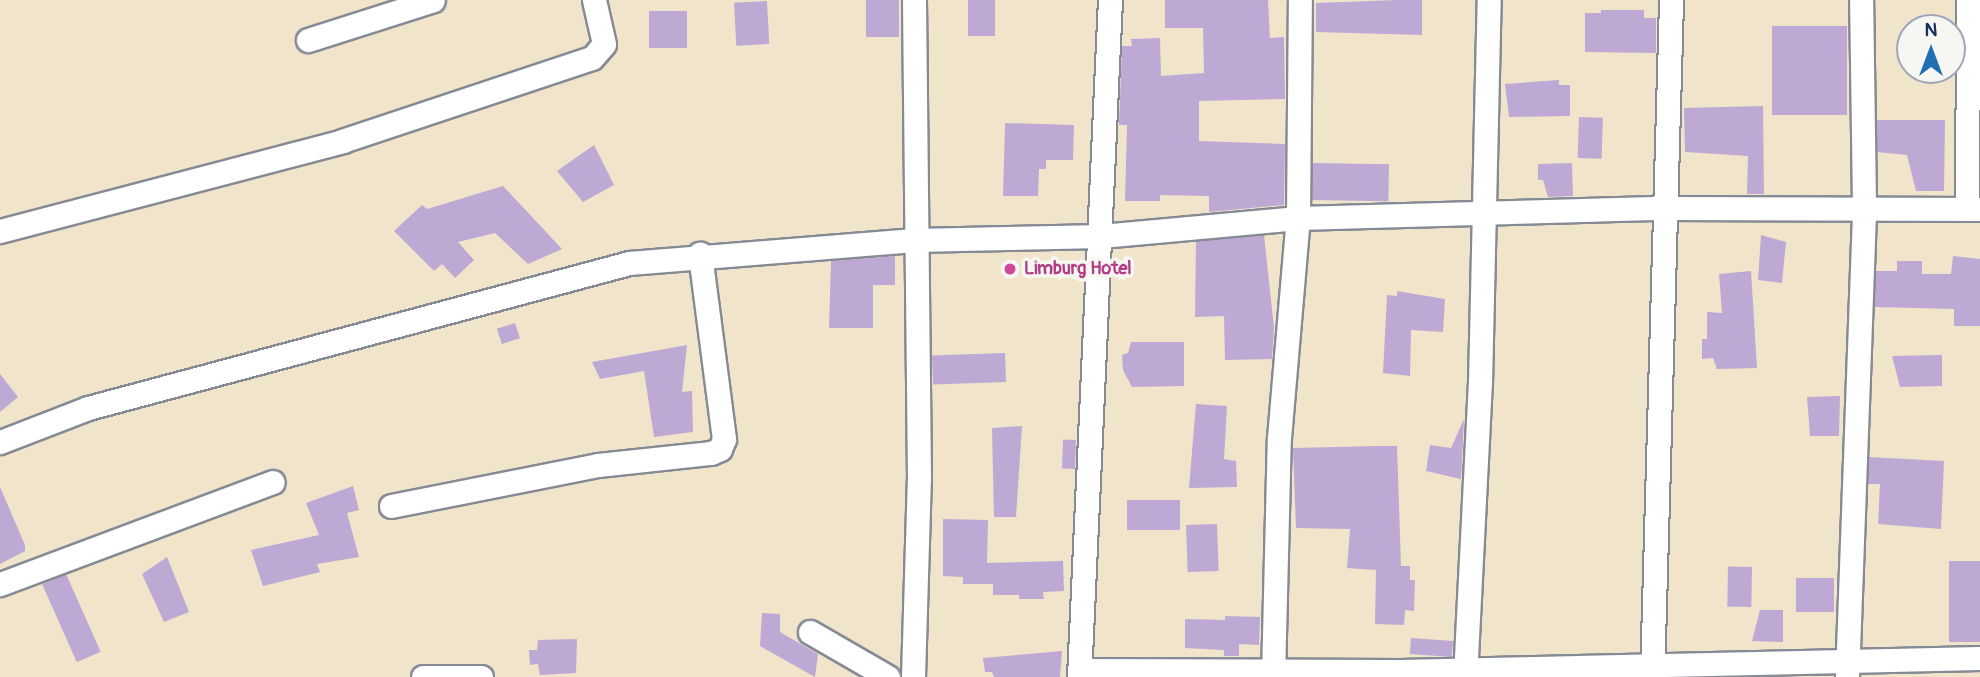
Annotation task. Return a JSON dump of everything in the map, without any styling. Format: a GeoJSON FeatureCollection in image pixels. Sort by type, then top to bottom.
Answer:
{"type":"FeatureCollection","features":[{"type":"Feature","properties":{"kind":"street"},"geometry":{"type":"LineString","coordinates":[[308,40],[433,0]]}},
{"type":"Feature","properties":{"kind":"street"},"geometry":{"type":"LineString","coordinates":[[0,231],[342,141],[592,58],[604,44],[594,0]]}},
{"type":"Feature","properties":{"kind":"street"},"geometry":{"type":"LineString","coordinates":[[913,677],[919,478],[914,240],[914,0]]}},
{"type":"Feature","properties":{"kind":"street"},"geometry":{"type":"LineString","coordinates":[[1110,0],[1079,673],[1653,671],[1712,661],[1847,671],[1980,658]]}},
{"type":"Feature","properties":{"kind":"street"},"geometry":{"type":"LineString","coordinates":[[1273,673],[1279,438],[1298,218],[1300,0]]}},
{"type":"Feature","properties":{"kind":"street"},"geometry":{"type":"LineString","coordinates":[[1465,673],[1484,212],[1489,0]]}},
{"type":"Feature","properties":{"kind":"street"},"geometry":{"type":"LineString","coordinates":[[1653,671],[1671,0]]}},
{"type":"Feature","properties":{"kind":"street"},"geometry":{"type":"LineString","coordinates":[[1847,671],[1864,206],[1861,0]]}},
{"type":"Feature","properties":{"kind":"street"},"geometry":{"type":"LineString","coordinates":[[0,442],[88,408],[554,279],[629,262],[700,254],[914,240],[1101,236],[1298,218],[1664,208],[1973,208],[1968,0]]}},
{"type":"Feature","properties":{"kind":"street"},"geometry":{"type":"LineString","coordinates":[[391,506],[598,465],[711,453],[720,449],[724,439],[700,254]]}},
{"type":"Feature","properties":{"kind":"street"},"geometry":{"type":"LineString","coordinates":[[0,584],[273,482]]}},
{"type":"Feature","properties":{"kind":"street"},"geometry":{"type":"LineString","coordinates":[[810,632],[888,677]]}},
{"type":"Feature","properties":{"kind":"street"},"geometry":{"type":"LineString","coordinates":[[423,677],[481,677]]}},
{"type":"Feature","properties":{"kind":"building"},"geometry":{"type":"Polygon","coordinates":[[[866,0],[899,0],[899,37],[866,37],[866,0]]]}},
{"type":"Feature","properties":{"kind":"building"},"geometry":{"type":"Polygon","coordinates":[[[968,0],[995,0],[995,36],[968,36],[968,0]]]}},
{"type":"Feature","properties":{"kind":"building"},"geometry":{"type":"Polygon","coordinates":[[[1165,0],[1268,0],[1270,38],[1284,37],[1285,99],[1199,101],[1199,141],[1285,144],[1284,205],[1209,212],[1209,196],[1160,195],[1160,201],[1125,201],[1127,125],[1119,125],[1122,46],[1132,46],[1131,39],[1160,38],[1161,76],[1204,73],[1203,28],[1165,28],[1165,0]]]}},
{"type":"Feature","properties":{"kind":"building"},"geometry":{"type":"Polygon","coordinates":[[[1422,0],[1422,35],[1316,32],[1316,3],[1422,0]]]}},
{"type":"Feature","properties":{"kind":"building"},"geometry":{"type":"Polygon","coordinates":[[[767,1],[769,44],[736,46],[734,3],[767,1]]]}},
{"type":"Feature","properties":{"kind":"building"},"geometry":{"type":"Polygon","coordinates":[[[1601,10],[1644,10],[1644,18],[1656,18],[1656,53],[1585,52],[1585,13],[1601,13],[1601,10]]]}},
{"type":"Feature","properties":{"kind":"building"},"geometry":{"type":"Polygon","coordinates":[[[649,11],[687,11],[687,48],[649,48],[649,11]]]}},
{"type":"Feature","properties":{"kind":"building"},"geometry":{"type":"Polygon","coordinates":[[[1772,26],[1847,26],[1847,115],[1772,115],[1772,26]]]}},
{"type":"Feature","properties":{"kind":"building"},"geometry":{"type":"Polygon","coordinates":[[[1559,80],[1559,85],[1570,85],[1570,116],[1509,117],[1505,84],[1559,80]]]}},
{"type":"Feature","properties":{"kind":"building"},"geometry":{"type":"Polygon","coordinates":[[[1763,106],[1764,194],[1747,194],[1748,156],[1685,152],[1684,108],[1763,106]]]}},
{"type":"Feature","properties":{"kind":"building"},"geometry":{"type":"Polygon","coordinates":[[[1579,117],[1603,118],[1602,159],[1578,158],[1579,117]]]}},
{"type":"Feature","properties":{"kind":"building"},"geometry":{"type":"Polygon","coordinates":[[[1877,120],[1945,120],[1944,191],[1916,191],[1907,155],[1877,152],[1877,120]]]}},
{"type":"Feature","properties":{"kind":"building"},"geometry":{"type":"Polygon","coordinates":[[[1005,123],[1074,125],[1073,160],[1046,160],[1046,169],[1039,169],[1038,196],[1003,196],[1005,123]]]}},
{"type":"Feature","properties":{"kind":"building"},"geometry":{"type":"Polygon","coordinates":[[[594,145],[614,185],[583,202],[557,171],[594,145]]]}},
{"type":"Feature","properties":{"kind":"building"},"geometry":{"type":"Polygon","coordinates":[[[1312,163],[1389,164],[1388,201],[1311,200],[1312,163]]]}},
{"type":"Feature","properties":{"kind":"building"},"geometry":{"type":"Polygon","coordinates":[[[1572,163],[1573,196],[1548,197],[1543,180],[1538,180],[1538,164],[1572,163]]]}},
{"type":"Feature","properties":{"kind":"building"},"geometry":{"type":"Polygon","coordinates":[[[503,186],[562,249],[528,264],[495,233],[458,242],[474,260],[455,278],[442,264],[434,271],[394,231],[422,205],[427,209],[503,186]]]}},
{"type":"Feature","properties":{"kind":"building"},"geometry":{"type":"Polygon","coordinates":[[[1264,235],[1274,328],[1272,359],[1225,360],[1224,316],[1195,317],[1196,241],[1264,235]]]}},
{"type":"Feature","properties":{"kind":"building"},"geometry":{"type":"Polygon","coordinates":[[[1761,235],[1786,242],[1782,283],[1758,280],[1761,235]]]}},
{"type":"Feature","properties":{"kind":"building"},"geometry":{"type":"Polygon","coordinates":[[[895,256],[895,285],[873,285],[873,328],[829,328],[831,261],[895,256]]]}},
{"type":"Feature","properties":{"kind":"building"},"geometry":{"type":"Polygon","coordinates":[[[1953,256],[1980,259],[1980,326],[1954,326],[1954,309],[1874,307],[1876,271],[1897,271],[1897,261],[1922,261],[1922,274],[1951,274],[1953,256]]]}},
{"type":"Feature","properties":{"kind":"building"},"geometry":{"type":"Polygon","coordinates":[[[1751,271],[1757,368],[1717,369],[1713,358],[1702,359],[1702,339],[1707,339],[1707,312],[1722,313],[1719,274],[1751,271]]]}},
{"type":"Feature","properties":{"kind":"building"},"geometry":{"type":"Polygon","coordinates":[[[1397,291],[1445,299],[1443,332],[1411,330],[1410,376],[1383,373],[1387,295],[1397,296],[1397,291]]]}},
{"type":"Feature","properties":{"kind":"building"},"geometry":{"type":"Polygon","coordinates":[[[515,323],[520,338],[502,344],[497,329],[515,323]]]}},
{"type":"Feature","properties":{"kind":"building"},"geometry":{"type":"Polygon","coordinates":[[[1131,342],[1184,342],[1184,386],[1132,387],[1123,370],[1122,355],[1128,353],[1131,342]]]}},
{"type":"Feature","properties":{"kind":"building"},"geometry":{"type":"Polygon","coordinates":[[[687,345],[682,392],[692,391],[693,432],[654,437],[644,371],[600,379],[592,362],[687,345]]]}},
{"type":"Feature","properties":{"kind":"building"},"geometry":{"type":"Polygon","coordinates":[[[1005,353],[1006,382],[933,385],[932,356],[1005,353]]]}},
{"type":"Feature","properties":{"kind":"building"},"geometry":{"type":"Polygon","coordinates":[[[1942,355],[1942,386],[1900,387],[1892,356],[1942,355]]]}},
{"type":"Feature","properties":{"kind":"building"},"geometry":{"type":"Polygon","coordinates":[[[0,374],[18,397],[0,412],[0,374]]]}},
{"type":"Feature","properties":{"kind":"building"},"geometry":{"type":"Polygon","coordinates":[[[1840,396],[1839,436],[1810,436],[1807,397],[1840,396]]]}},
{"type":"Feature","properties":{"kind":"building"},"geometry":{"type":"Polygon","coordinates":[[[1196,404],[1227,406],[1224,459],[1236,461],[1237,487],[1189,488],[1196,404]]]}},
{"type":"Feature","properties":{"kind":"building"},"geometry":{"type":"Polygon","coordinates":[[[1464,419],[1461,479],[1426,471],[1430,445],[1451,448],[1464,419]]]}},
{"type":"Feature","properties":{"kind":"building"},"geometry":{"type":"Polygon","coordinates":[[[1022,426],[1016,517],[994,517],[992,428],[1022,426]]]}},
{"type":"Feature","properties":{"kind":"building"},"geometry":{"type":"Polygon","coordinates":[[[1063,440],[1076,440],[1075,469],[1062,469],[1063,440]]]}},
{"type":"Feature","properties":{"kind":"building"},"geometry":{"type":"Polygon","coordinates":[[[1397,446],[1401,566],[1410,566],[1410,580],[1415,580],[1414,611],[1405,610],[1404,625],[1375,624],[1376,570],[1347,568],[1350,529],[1296,528],[1293,448],[1397,446]]]}},
{"type":"Feature","properties":{"kind":"building"},"geometry":{"type":"Polygon","coordinates":[[[1869,457],[1944,461],[1941,529],[1878,524],[1880,484],[1868,484],[1869,457]]]}},
{"type":"Feature","properties":{"kind":"building"},"geometry":{"type":"Polygon","coordinates":[[[353,486],[359,510],[347,513],[359,557],[317,564],[320,572],[263,586],[251,550],[319,535],[306,503],[353,486]]]}},
{"type":"Feature","properties":{"kind":"building"},"geometry":{"type":"Polygon","coordinates":[[[0,487],[25,545],[25,551],[0,564],[0,487]]]}},
{"type":"Feature","properties":{"kind":"building"},"geometry":{"type":"Polygon","coordinates":[[[1127,500],[1180,500],[1180,530],[1127,530],[1127,500]]]}},
{"type":"Feature","properties":{"kind":"building"},"geometry":{"type":"Polygon","coordinates":[[[943,519],[988,520],[987,563],[1063,561],[1064,591],[1043,592],[1044,599],[1019,599],[1019,595],[993,595],[993,584],[963,584],[963,577],[943,576],[943,519]]]}},
{"type":"Feature","properties":{"kind":"building"},"geometry":{"type":"Polygon","coordinates":[[[1217,524],[1219,571],[1188,572],[1186,525],[1217,524]]]}},
{"type":"Feature","properties":{"kind":"building"},"geometry":{"type":"Polygon","coordinates":[[[167,557],[189,612],[164,622],[142,574],[167,557]]]}},
{"type":"Feature","properties":{"kind":"building"},"geometry":{"type":"Polygon","coordinates":[[[1949,561],[1980,561],[1980,642],[1949,642],[1949,561]]]}},
{"type":"Feature","properties":{"kind":"building"},"geometry":{"type":"Polygon","coordinates":[[[1728,567],[1752,567],[1751,607],[1727,607],[1728,567]]]}},
{"type":"Feature","properties":{"kind":"building"},"geometry":{"type":"Polygon","coordinates":[[[66,574],[101,652],[77,662],[42,585],[66,574]]]}},
{"type":"Feature","properties":{"kind":"building"},"geometry":{"type":"Polygon","coordinates":[[[1796,578],[1834,578],[1834,612],[1796,612],[1796,578]]]}},
{"type":"Feature","properties":{"kind":"building"},"geometry":{"type":"Polygon","coordinates":[[[1760,610],[1783,610],[1783,642],[1752,641],[1760,610]]]}},
{"type":"Feature","properties":{"kind":"building"},"geometry":{"type":"Polygon","coordinates":[[[762,613],[780,614],[780,632],[818,654],[815,677],[760,646],[762,613]]]}},
{"type":"Feature","properties":{"kind":"building"},"geometry":{"type":"Polygon","coordinates":[[[1225,616],[1260,617],[1259,645],[1239,644],[1239,656],[1224,656],[1224,650],[1185,648],[1185,619],[1225,620],[1225,616]]]}},
{"type":"Feature","properties":{"kind":"building"},"geometry":{"type":"Polygon","coordinates":[[[1411,638],[1453,641],[1452,657],[1410,654],[1411,638]]]}},
{"type":"Feature","properties":{"kind":"building"},"geometry":{"type":"Polygon","coordinates":[[[577,639],[576,673],[540,675],[538,664],[530,665],[529,650],[537,650],[538,640],[577,639]]]}},
{"type":"Feature","properties":{"kind":"building"},"geometry":{"type":"Polygon","coordinates":[[[1062,651],[1060,677],[994,677],[992,672],[985,672],[983,658],[1062,651]]]}},
{"type":"Feature","properties":{"kind":"place","name":"Limburg Hotel"},"geometry":{"type":"Point","coordinates":[1010,269]}}]}
